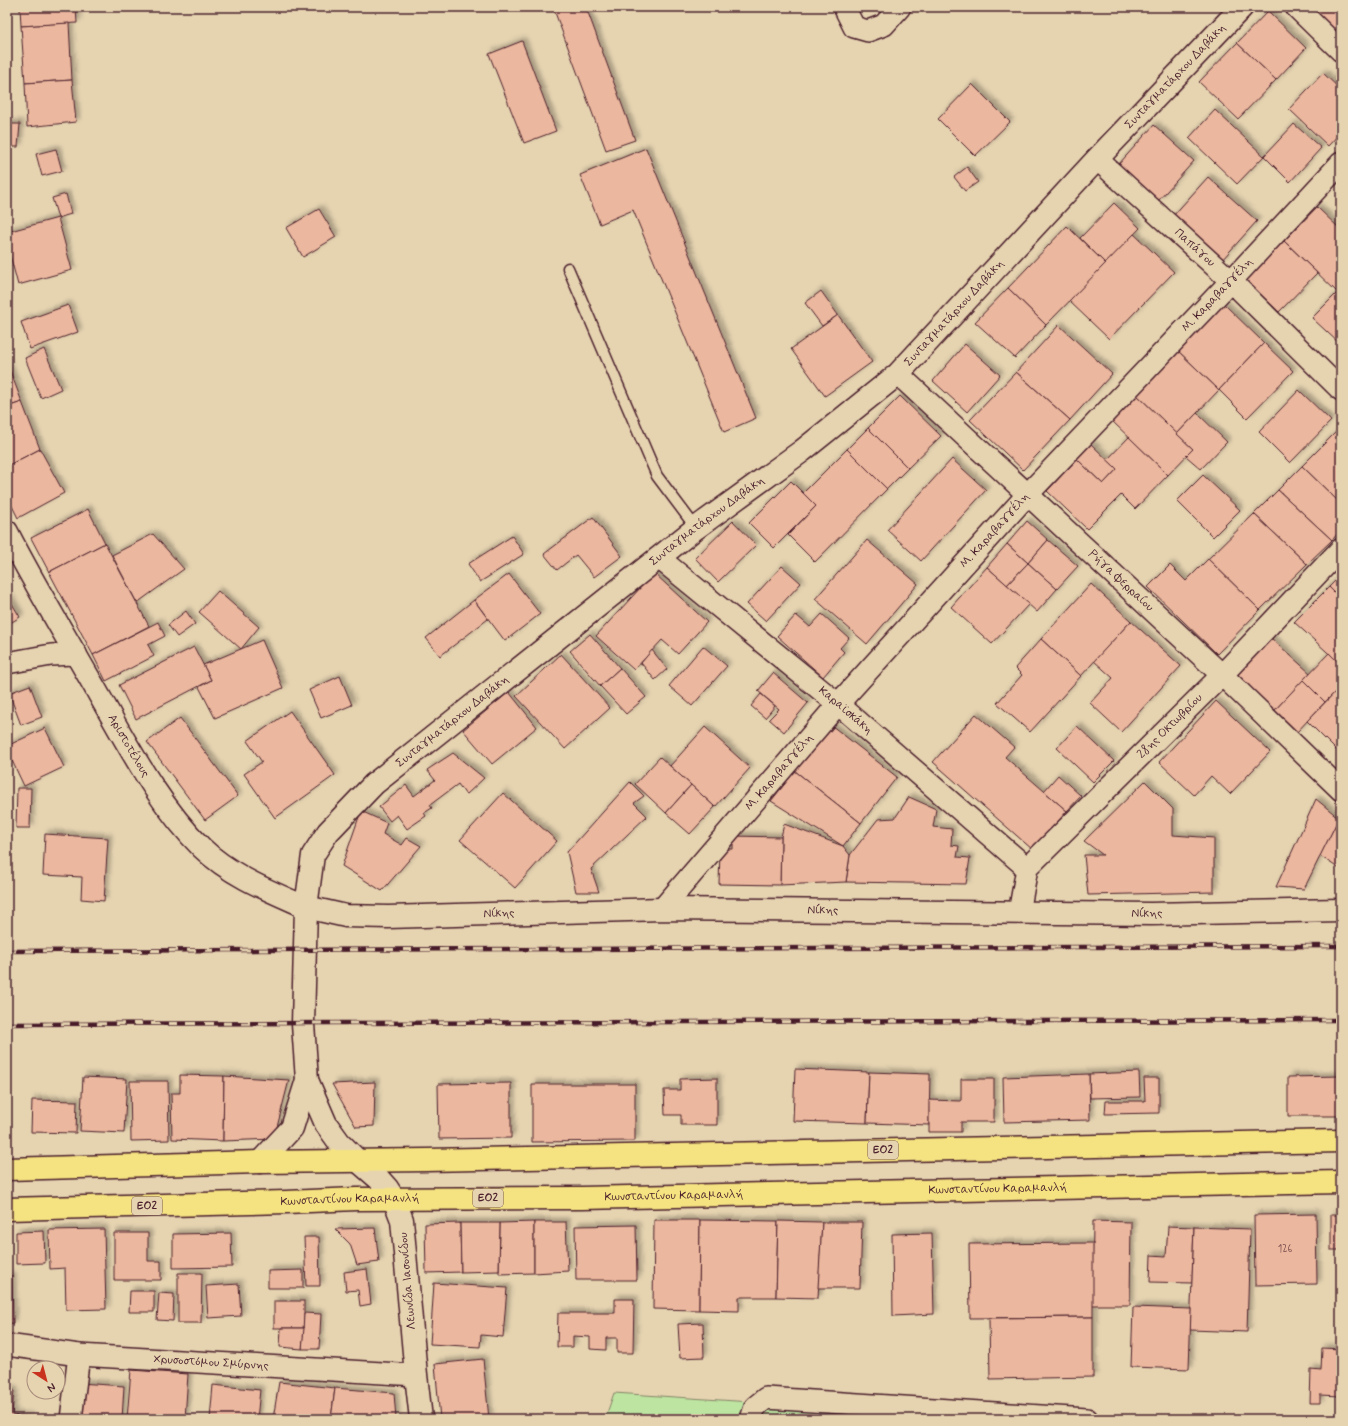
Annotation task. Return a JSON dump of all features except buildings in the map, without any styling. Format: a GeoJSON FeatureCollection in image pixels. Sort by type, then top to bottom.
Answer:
{"type":"FeatureCollection","features":[{"type":"Feature","properties":{"kind":"main road","name":"ΕΟ2"},"geometry":{"type":"LineString","coordinates":[[7,1169],[357,1160],[426,1160],[1341,1142]]}},
{"type":"Feature","properties":{"kind":"main road","name":"Κωνσταντίνου Καραμανλή"},"geometry":{"type":"LineString","coordinates":[[7,1209],[394,1199],[582,1198],[1341,1182]]}},
{"type":"Feature","properties":{"kind":"street"},"geometry":{"type":"LineString","coordinates":[[844,7],[854,27],[868,31],[884,24],[900,7]]}},
{"type":"Feature","properties":{"kind":"street","name":"Συνταγματάρχου Δαβάκη"},"geometry":{"type":"LineString","coordinates":[[357,1160],[339,1142],[326,1124],[307,1080],[303,1024],[306,907],[314,855],[328,832],[374,784],[696,528],[802,451],[898,374],[1242,7]]}},
{"type":"Feature","properties":{"kind":"street"},"geometry":{"type":"LineString","coordinates":[[1296,7],[1341,51]]}},
{"type":"Feature","properties":{"kind":"street","name":"Παπάγου"},"geometry":{"type":"LineString","coordinates":[[1097,160],[1231,282],[1341,390]]}},
{"type":"Feature","properties":{"kind":"street","name":"Μ. Καραβαγγέλη"},"geometry":{"type":"LineString","coordinates":[[662,909],[838,704],[1028,494],[1231,282],[1341,163]]}},
{"type":"Feature","properties":{"kind":"street","name":"Ρήγα Φερραίου"},"geometry":{"type":"LineString","coordinates":[[898,374],[1222,675],[1341,790]]}},
{"type":"Feature","properties":{"kind":"street","name":"Αριστοτέλους"},"geometry":{"type":"LineString","coordinates":[[7,531],[76,654],[154,787],[176,818],[202,848],[227,868],[249,882],[306,907]]}},
{"type":"Feature","properties":{"kind":"street","name":"28ης Οκτωβρίου"},"geometry":{"type":"LineString","coordinates":[[1027,868],[1222,675],[1341,550]]}},
{"type":"Feature","properties":{"kind":"street","name":"Καραϊσκάκη"},"geometry":{"type":"LineString","coordinates":[[659,558],[838,704],[1027,868]]}},
{"type":"Feature","properties":{"kind":"street"},"geometry":{"type":"LineString","coordinates":[[7,663],[51,655],[76,654]]}},
{"type":"Feature","properties":{"kind":"street"},"geometry":{"type":"LineString","coordinates":[[1019,912],[1027,868]]}},
{"type":"Feature","properties":{"kind":"street","name":"Νίκης"},"geometry":{"type":"LineString","coordinates":[[306,907],[346,916],[388,917],[662,909],[1151,914],[1341,910]]}},
{"type":"Feature","properties":{"kind":"street","name":"Συνταγματάρχου Δαβάκη"},"geometry":{"type":"LineString","coordinates":[[260,1162],[292,1128],[307,1080]]}},
{"type":"Feature","properties":{"kind":"street","name":"Λεωνίδα Ιασονίδου"},"geometry":{"type":"LineString","coordinates":[[357,1160],[379,1179],[394,1199],[402,1220],[421,1419]]}},
{"type":"Feature","properties":{"kind":"street","name":"Χρυσοστόμου Σμύρνης"},"geometry":{"type":"LineString","coordinates":[[7,1345],[79,1355],[416,1375]]}},
{"type":"Feature","properties":{"kind":"street"},"geometry":{"type":"LineString","coordinates":[[71,1419],[79,1355]]}},
{"type":"Feature","properties":{"kind":"street"},"geometry":{"type":"LineString","coordinates":[[751,1419],[755,1407],[766,1398],[1047,1418],[1087,1419]]}},
{"type":"Feature","properties":{"kind":"lane"},"geometry":{"type":"LineString","coordinates":[[568,268],[657,476],[696,528]]}},
{"type":"Feature","properties":{"kind":"green space"},"geometry":{"type":"Polygon","coordinates":[[[614,1393],[1010,1419],[605,1419],[614,1393]]]}},
{"type":"Feature","properties":{"kind":"railway"},"geometry":{"type":"LineString","coordinates":[[7,951],[1341,946]]}},
{"type":"Feature","properties":{"kind":"railway"},"geometry":{"type":"LineString","coordinates":[[7,1024],[1341,1020]]}}]}
